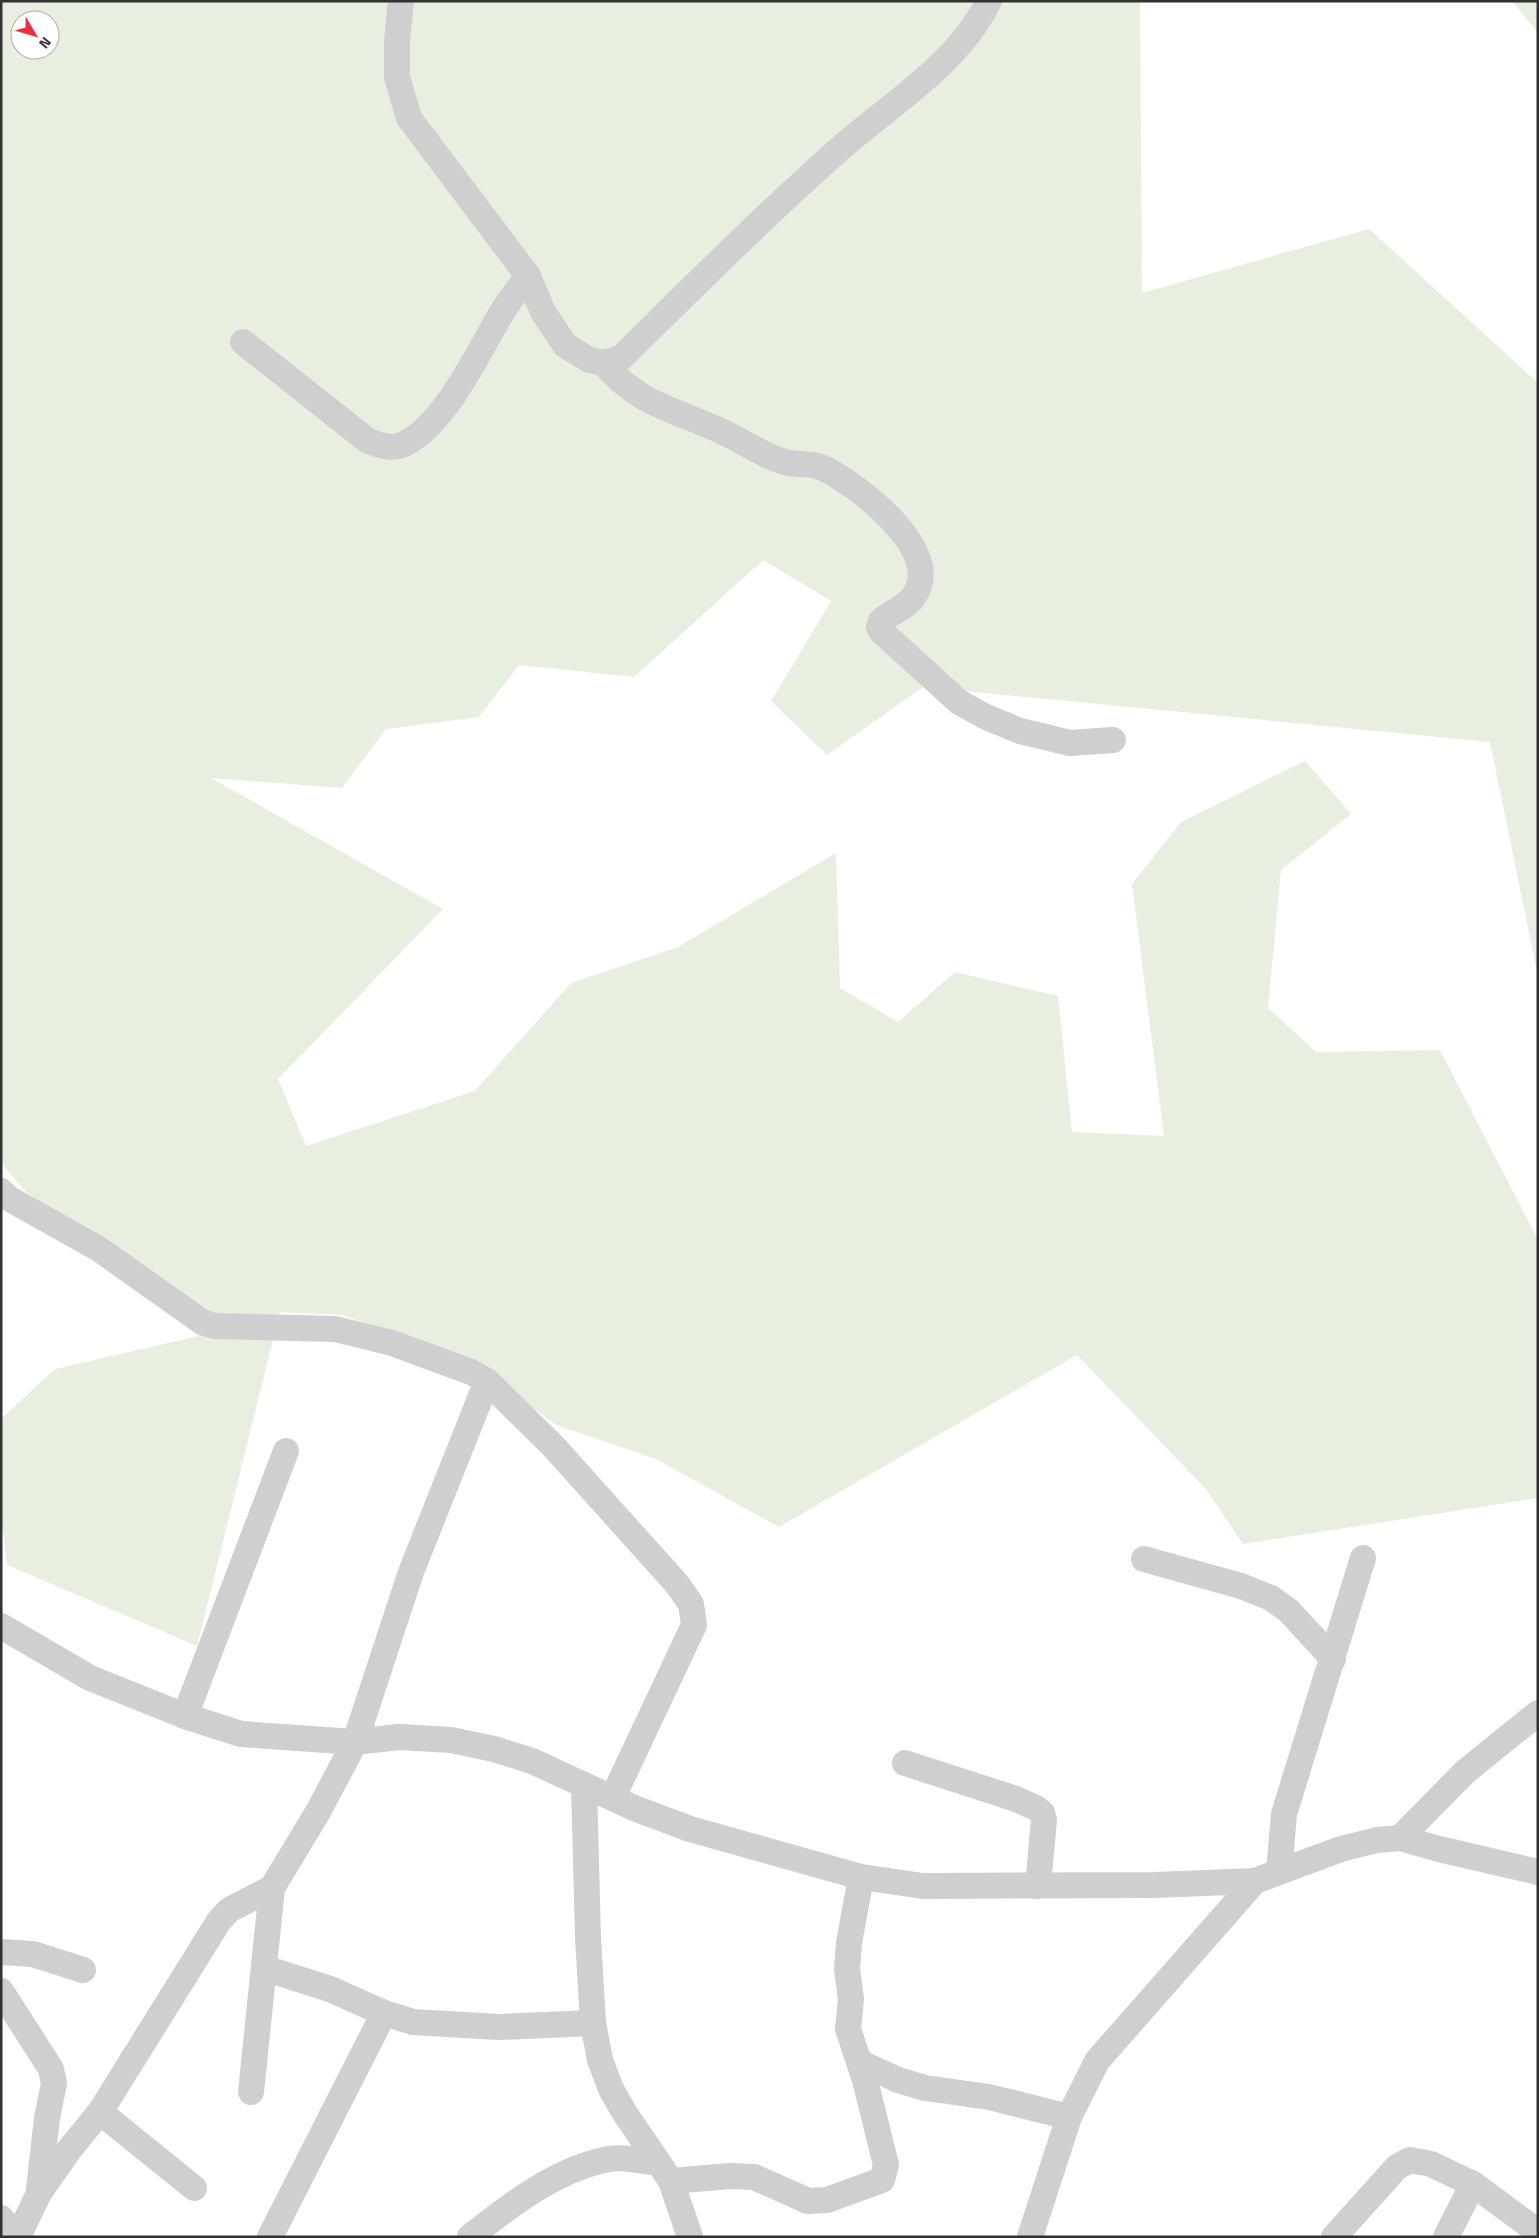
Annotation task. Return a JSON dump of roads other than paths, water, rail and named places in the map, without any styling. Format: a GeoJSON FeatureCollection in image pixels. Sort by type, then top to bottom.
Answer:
{"type":"FeatureCollection","features":[{"type":"Feature","properties":{"kind":"street"},"geometry":{"type":"LineString","coordinates":[[401,1],[397,40],[397,78],[409,118],[528,276],[543,312],[565,345],[589,360],[604,364],[621,358],[834,153],[957,50],[979,22],[989,1]]}},
{"type":"Feature","properties":{"kind":"street"},"geometry":{"type":"LineString","coordinates":[[243,342],[368,441],[388,448],[404,444],[422,434],[460,386],[503,311],[528,276]]}},
{"type":"Feature","properties":{"kind":"street"},"geometry":{"type":"LineString","coordinates":[[604,364],[616,379],[634,393],[721,431],[774,458],[787,463],[808,463],[825,469],[875,502],[890,516],[902,530],[915,555],[920,584],[914,598],[881,621],[880,627],[882,632],[959,702],[1020,731],[1052,739],[1070,743],[1113,740]]}},
{"type":"Feature","properties":{"kind":"street"},"geometry":{"type":"LineString","coordinates":[[1,1191],[8,1198],[99,1249],[202,1322],[215,1326],[335,1329],[392,1343],[471,1372],[486,1381],[554,1447],[664,1570],[691,1604],[694,1625],[613,1797]]}},
{"type":"Feature","properties":{"kind":"street"},"geometry":{"type":"LineString","coordinates":[[251,2092],[272,1888],[320,1810],[355,1742],[411,1572],[486,1381]]}},
{"type":"Feature","properties":{"kind":"street"},"geometry":{"type":"LineString","coordinates":[[185,1716],[286,1451]]}},
{"type":"Feature","properties":{"kind":"street"},"geometry":{"type":"LineString","coordinates":[[1030,2237],[1069,2117],[1097,2061],[1267,1876],[1284,1814],[1363,1558]]}},
{"type":"Feature","properties":{"kind":"street"},"geometry":{"type":"LineString","coordinates":[[1144,1559],[1241,1586],[1271,1598],[1289,1611],[1333,1659]]}},
{"type":"Feature","properties":{"kind":"street"},"geometry":{"type":"LineString","coordinates":[[1,1626],[90,1678],[185,1716],[241,1734],[355,1742],[399,1737],[451,1740],[494,1749],[532,1761],[690,1829],[862,1877],[922,1886],[1155,1885],[1267,1876],[1341,1849],[1377,1840],[1400,1838],[1538,1872]]}},
{"type":"Feature","properties":{"kind":"street"},"geometry":{"type":"LineString","coordinates":[[1400,1838],[1466,1771],[1538,1713]]}},
{"type":"Feature","properties":{"kind":"street"},"geometry":{"type":"LineString","coordinates":[[905,1762],[1016,1799],[1036,1808],[1042,1813],[1044,1820],[1038,1886]]}},
{"type":"Feature","properties":{"kind":"street"},"geometry":{"type":"LineString","coordinates":[[584,1785],[588,1938],[593,2022],[600,2060],[611,2089],[664,2172],[690,2237]]}},
{"type":"Feature","properties":{"kind":"street"},"geometry":{"type":"LineString","coordinates":[[470,2237],[509,2206],[578,2168],[605,2160],[633,2158],[664,2172],[754,2177],[808,2201],[827,2200],[882,2180],[886,2165],[859,2062],[848,2029],[851,2000],[847,1969],[849,1943],[862,1877]]}},
{"type":"Feature","properties":{"kind":"street"},"geometry":{"type":"LineString","coordinates":[[1,2218],[17,2237],[39,2192],[69,2150],[100,2112],[219,1921],[229,1910],[272,1888]]}},
{"type":"Feature","properties":{"kind":"street"},"geometry":{"type":"LineString","coordinates":[[1,1952],[33,1954],[83,1970]]}},
{"type":"Feature","properties":{"kind":"street"},"geometry":{"type":"LineString","coordinates":[[264,1968],[330,1990],[384,2013],[413,2022],[499,2027],[593,2022]]}},
{"type":"Feature","properties":{"kind":"street"},"geometry":{"type":"LineString","coordinates":[[1,1991],[51,2068],[54,2082],[47,2118],[39,2192]]}},
{"type":"Feature","properties":{"kind":"street"},"geometry":{"type":"LineString","coordinates":[[270,2237],[384,2013]]}},
{"type":"Feature","properties":{"kind":"street"},"geometry":{"type":"LineString","coordinates":[[859,2062],[898,2080],[925,2088],[989,2097],[1069,2117]]}},
{"type":"Feature","properties":{"kind":"street"},"geometry":{"type":"LineString","coordinates":[[100,2112],[194,2188]]}},
{"type":"Feature","properties":{"kind":"street"},"geometry":{"type":"LineString","coordinates":[[1334,2237],[1397,2167],[1410,2160],[1431,2164],[1473,2184],[1538,2232]]}},
{"type":"Feature","properties":{"kind":"street"},"geometry":{"type":"LineString","coordinates":[[1446,2237],[1473,2184]]}}]}
